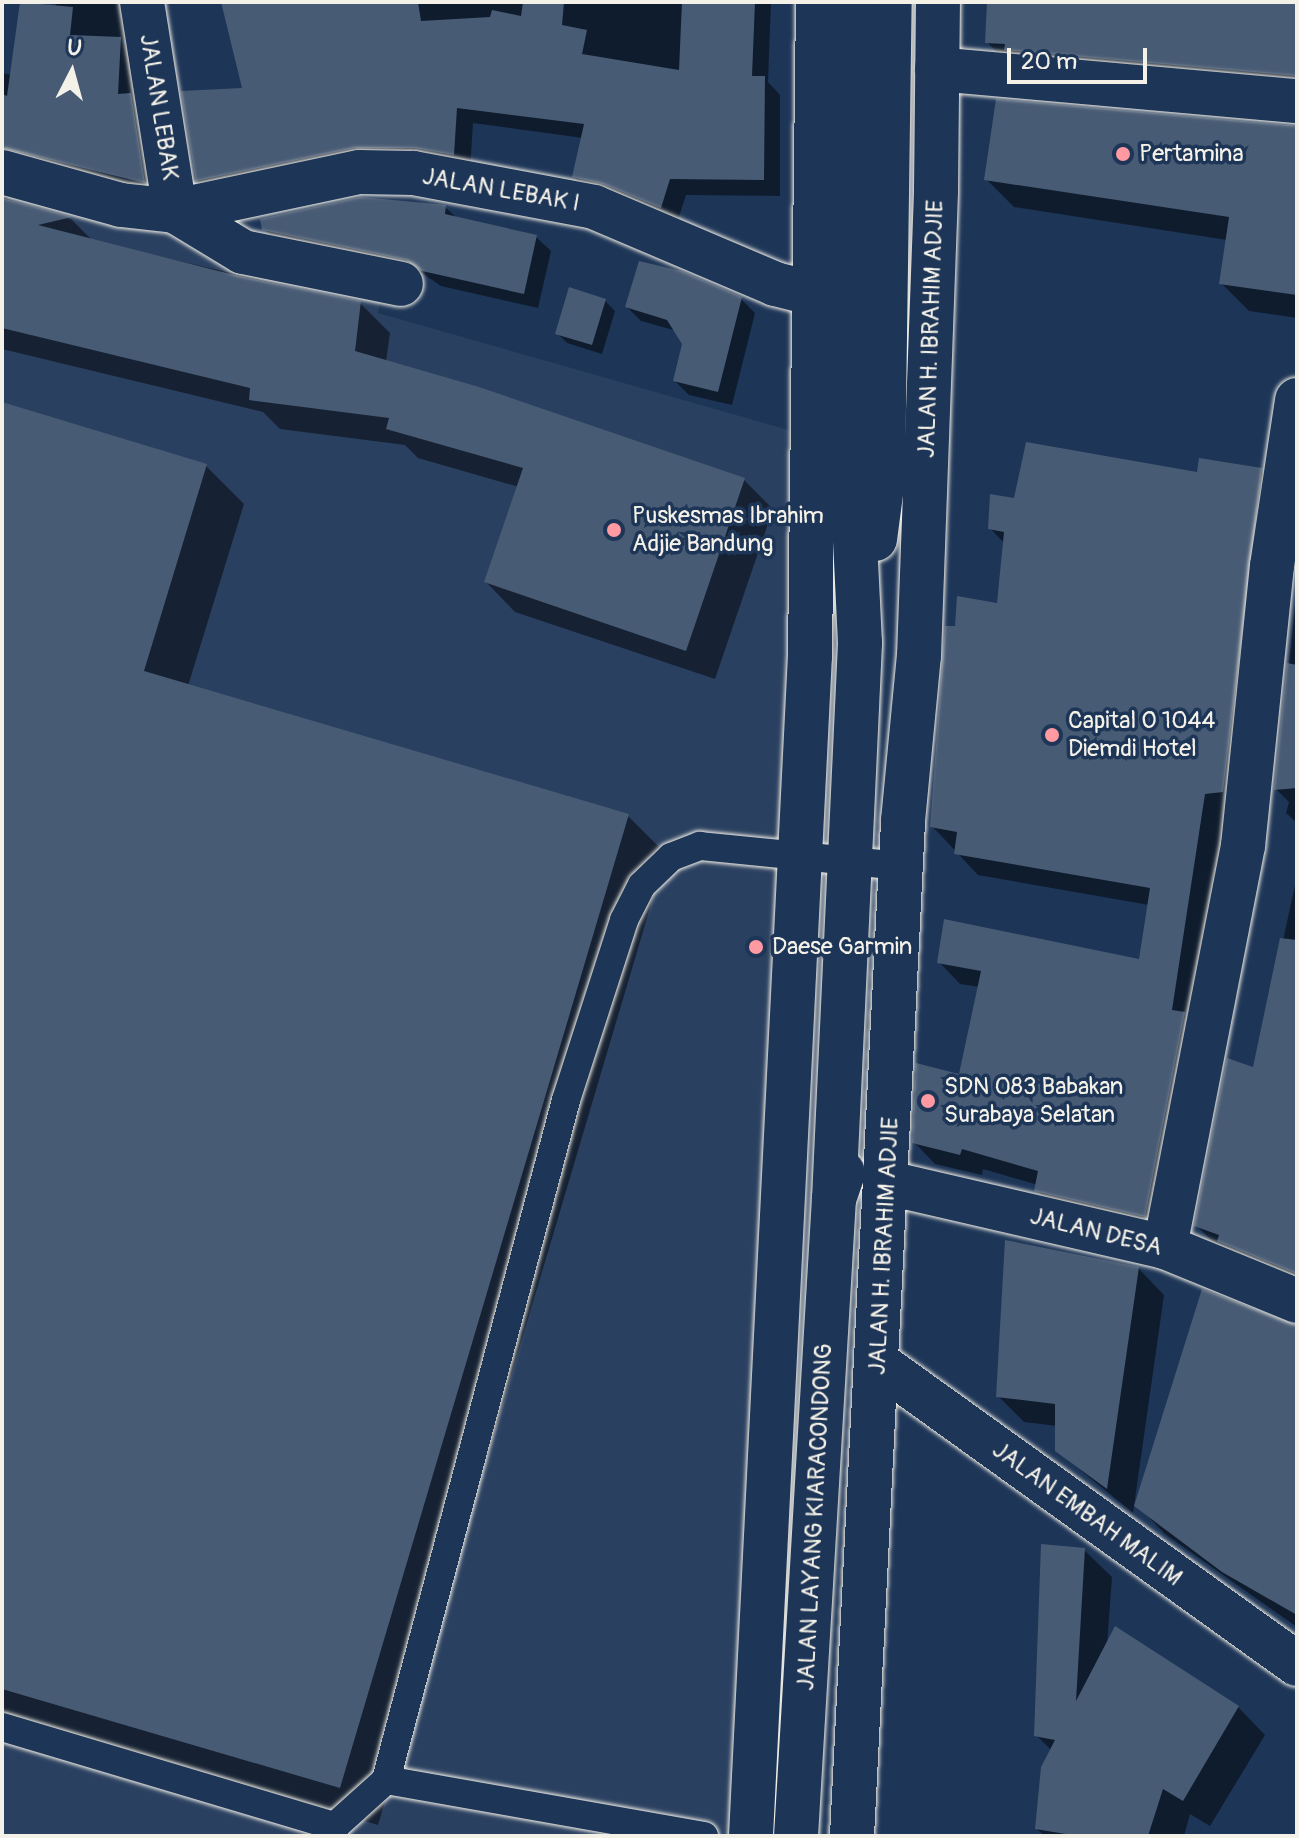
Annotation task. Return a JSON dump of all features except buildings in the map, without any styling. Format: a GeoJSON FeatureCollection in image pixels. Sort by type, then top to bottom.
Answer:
{"type":"FeatureCollection","features":[{"type":"Feature","properties":{"kind":"main road","name":"JALAN LEBAK"},"geometry":{"type":"LineString","coordinates":[[142,2],[175,211]]}},
{"type":"Feature","properties":{"kind":"main road","name":"JALAN H. IBRAHIM ADJIE"},"geometry":{"type":"LineString","coordinates":[[751,1836],[789,1009],[810,656],[818,2]]}},
{"type":"Feature","properties":{"kind":"main road","name":"JALAN H. IBRAHIM ADJIE"},"geometry":{"type":"LineString","coordinates":[[857,2],[867,479],[919,656]]}},
{"type":"Feature","properties":{"kind":"main road","name":"JALAN H. IBRAHIM ADJIE"},"geometry":{"type":"LineString","coordinates":[[833,1219],[890,2]]}},
{"type":"Feature","properties":{"kind":"main road","name":"JALAN H. IBRAHIM ADJIE"},"geometry":{"type":"LineString","coordinates":[[852,1836],[888,1183],[892,1024],[919,656],[938,2]]}},
{"type":"Feature","properties":{"kind":"main road"},"geometry":{"type":"LineString","coordinates":[[937,69],[1297,101]]}},
{"type":"Feature","properties":{"kind":"main road"},"geometry":{"type":"LineString","coordinates":[[2,172],[121,205],[175,211],[243,252],[401,284]]}},
{"type":"Feature","properties":{"kind":"main road","name":"JALAN LEBAK I"},"geometry":{"type":"LineString","coordinates":[[175,211],[359,172],[413,173],[594,207],[775,284],[815,294]]}},
{"type":"Feature","properties":{"kind":"main road"},"geometry":{"type":"LineString","coordinates":[[1165,1247],[1243,846],[1272,566],[1297,400]]}},
{"type":"Feature","properties":{"kind":"main road","name":"JALAN H. IBRAHIM ADJIE"},"geometry":{"type":"LineString","coordinates":[[810,656],[867,479]]}},
{"type":"Feature","properties":{"kind":"main road","name":"JALAN LAYANG KIARACONDONG"},"geometry":{"type":"LineString","coordinates":[[789,1009],[833,1219]]}},
{"type":"Feature","properties":{"kind":"main road","name":"JALAN LAYANG KIARACONDONG"},"geometry":{"type":"LineString","coordinates":[[796,1836],[833,1219],[892,1024]]}},
{"type":"Feature","properties":{"kind":"main road","name":"JALAN DESA"},"geometry":{"type":"LineString","coordinates":[[888,1183],[1165,1247],[1297,1301]]}},
{"type":"Feature","properties":{"kind":"main road","name":"JALAN EMBAH MALIM"},"geometry":{"type":"LineString","coordinates":[[878,1363],[1297,1664]]}},
{"type":"Feature","properties":{"kind":"lane"},"geometry":{"type":"LineString","coordinates":[[2,1727],[334,1831],[386,1780],[566,1100],[624,920],[642,885],[682,851],[700,846],[902,866]]}},
{"type":"Feature","properties":{"kind":"lane"},"geometry":{"type":"LineString","coordinates":[[386,1780],[704,1836]]}},
{"type":"Feature","properties":{"kind":"shaded area"},"geometry":{"type":"Polygon","coordinates":[[[2,191],[382,291],[378,313],[799,433],[755,1836],[2,1836],[2,191]]]}},
{"type":"Feature","properties":{"kind":"place","name":"Pertamina"},"geometry":{"type":"Point","coordinates":[1123,154]}},
{"type":"Feature","properties":{"kind":"place","name":"Puskesmas Ibrahim Adjie Bandung"},"geometry":{"type":"Point","coordinates":[614,530]}},
{"type":"Feature","properties":{"kind":"place","name":"Capital O 1044 Diemdi Hotel"},"geometry":{"type":"Point","coordinates":[1052,735]}},
{"type":"Feature","properties":{"kind":"place","name":"Daese Garmin"},"geometry":{"type":"Point","coordinates":[756,947]}},
{"type":"Feature","properties":{"kind":"place","name":"SDN 083 Babakan Surabaya Selatan"},"geometry":{"type":"Point","coordinates":[928,1101]}}]}
